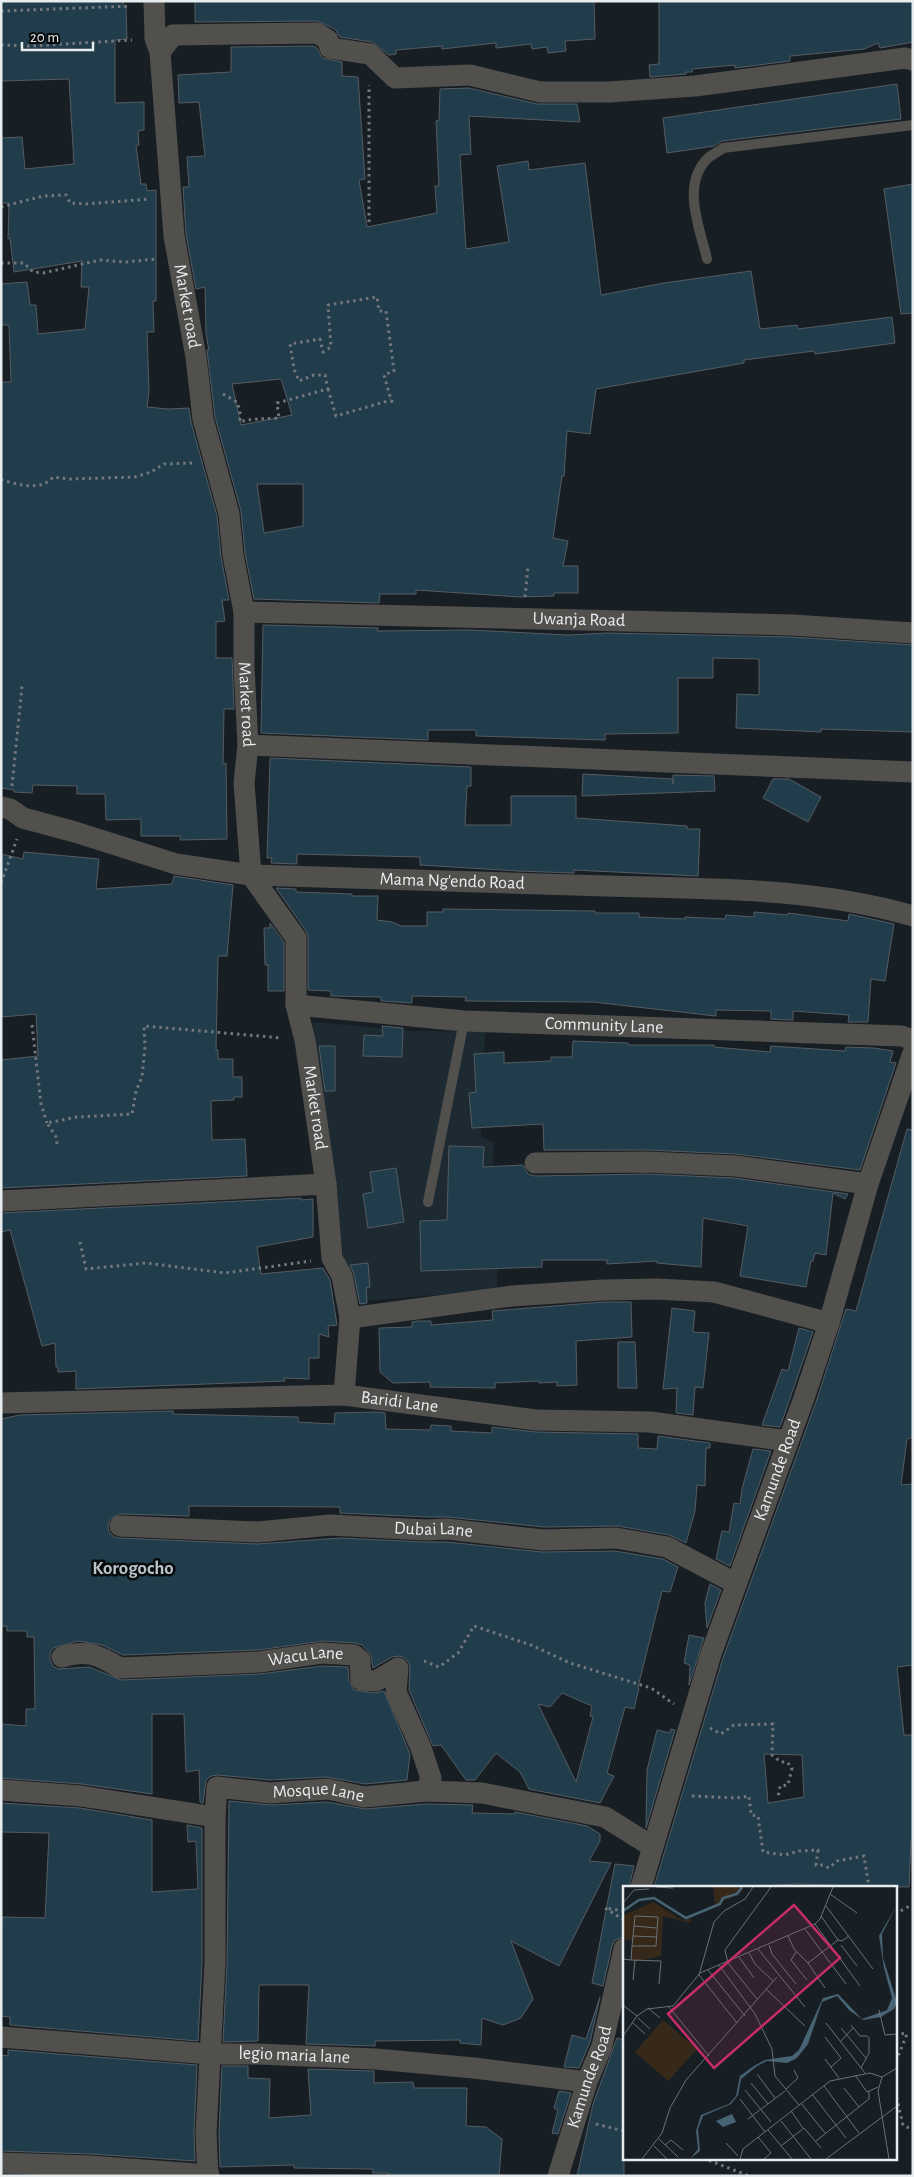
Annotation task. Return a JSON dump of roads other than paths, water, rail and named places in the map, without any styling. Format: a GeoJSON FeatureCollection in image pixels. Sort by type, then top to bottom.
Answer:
{"type":"FeatureCollection","features":[{"type":"Feature","properties":{"kind":"street","name":"Market road"},"geometry":{"type":"LineString","coordinates":[[154,3],[174,236],[196,357],[203,420],[229,514],[233,555],[244,612],[244,667],[248,744],[244,783],[251,876],[296,938],[296,1005],[305,1040],[326,1184],[332,1258],[342,1276],[350,1318],[344,1395]]}},
{"type":"Feature","properties":{"kind":"street"},"geometry":{"type":"LineString","coordinates":[[158,45],[173,35],[317,33],[328,40],[330,48],[370,54],[395,78],[470,75],[540,92],[609,92],[695,86],[905,58],[913,60]]}},
{"type":"Feature","properties":{"kind":"street","name":"Uwanja Road"},"geometry":{"type":"LineString","coordinates":[[244,612],[783,625],[913,633]]}},
{"type":"Feature","properties":{"kind":"street"},"geometry":{"type":"LineString","coordinates":[[248,744],[913,772]]}},
{"type":"Feature","properties":{"kind":"street","name":"Mama Ng'endo Road"},"geometry":{"type":"LineString","coordinates":[[12,811],[176,864],[251,876],[738,890],[833,899],[882,907],[913,916]]}},
{"type":"Feature","properties":{"kind":"street","name":"Community Lane"},"geometry":{"type":"LineString","coordinates":[[296,1005],[464,1021],[902,1036],[913,1040]]}},
{"type":"Feature","properties":{"kind":"street","name":"Kamunde Road"},"geometry":{"type":"LineString","coordinates":[[641,1886],[653,1847],[699,1721],[736,1583],[770,1495],[829,1323],[868,1184],[913,1053]]}},
{"type":"Feature","properties":{"kind":"street"},"geometry":{"type":"LineString","coordinates":[[535,1162],[647,1162],[735,1166],[868,1184]]}},
{"type":"Feature","properties":{"kind":"street"},"geometry":{"type":"LineString","coordinates":[[1,1201],[326,1184]]}},
{"type":"Feature","properties":{"kind":"street"},"geometry":{"type":"LineString","coordinates":[[350,1318],[512,1296],[603,1290],[657,1289],[714,1292],[829,1323]]}},
{"type":"Feature","properties":{"kind":"street","name":"Baridi Lane"},"geometry":{"type":"LineString","coordinates":[[5,1403],[344,1395],[536,1420],[650,1422],[788,1441]]}},
{"type":"Feature","properties":{"kind":"street","name":"Dubai Lane"},"geometry":{"type":"LineString","coordinates":[[120,1526],[258,1532],[330,1525],[426,1530],[447,1529],[542,1540],[616,1538],[667,1547],[736,1583]]}},
{"type":"Feature","properties":{"kind":"street","name":"Wacu Lane"},"geometry":{"type":"LineString","coordinates":[[62,1657],[77,1652],[103,1658],[120,1668],[258,1662],[322,1653],[342,1653],[354,1655],[360,1660],[361,1680],[376,1681],[398,1668],[396,1692],[421,1748],[431,1778],[426,1791]]}},
{"type":"Feature","properties":{"kind":"street","name":"Mosque Lane"},"geometry":{"type":"LineString","coordinates":[[215,1817],[217,1786],[270,1793],[328,1789],[364,1797],[426,1791],[482,1793],[605,1817],[653,1847]]}},
{"type":"Feature","properties":{"kind":"street"},"geometry":{"type":"LineString","coordinates":[[1,1790],[81,1796],[215,1817],[215,1963],[206,2133],[213,2175],[90,2166],[1,2163]]}},
{"type":"Feature","properties":{"kind":"street","name":"Kamunde Road"},"geometry":{"type":"LineString","coordinates":[[558,2176],[587,2082],[602,2046],[623,1953]]}},
{"type":"Feature","properties":{"kind":"street","name":"legio maria lane"},"geometry":{"type":"LineString","coordinates":[[1,2037],[210,2054],[376,2059],[474,2068],[587,2082]]}},
{"type":"Feature","properties":{"kind":"lane"},"geometry":{"type":"LineString","coordinates":[[707,259],[694,205],[694,180],[707,159],[723,148],[913,125]]}},
{"type":"Feature","properties":{"kind":"lane"},"geometry":{"type":"LineString","coordinates":[[428,1202],[464,1021]]}},
{"type":"Feature","properties":{"kind":"district","name":"Korogocho"},"geometry":{"type":"Point","coordinates":[133,1568]}}]}
